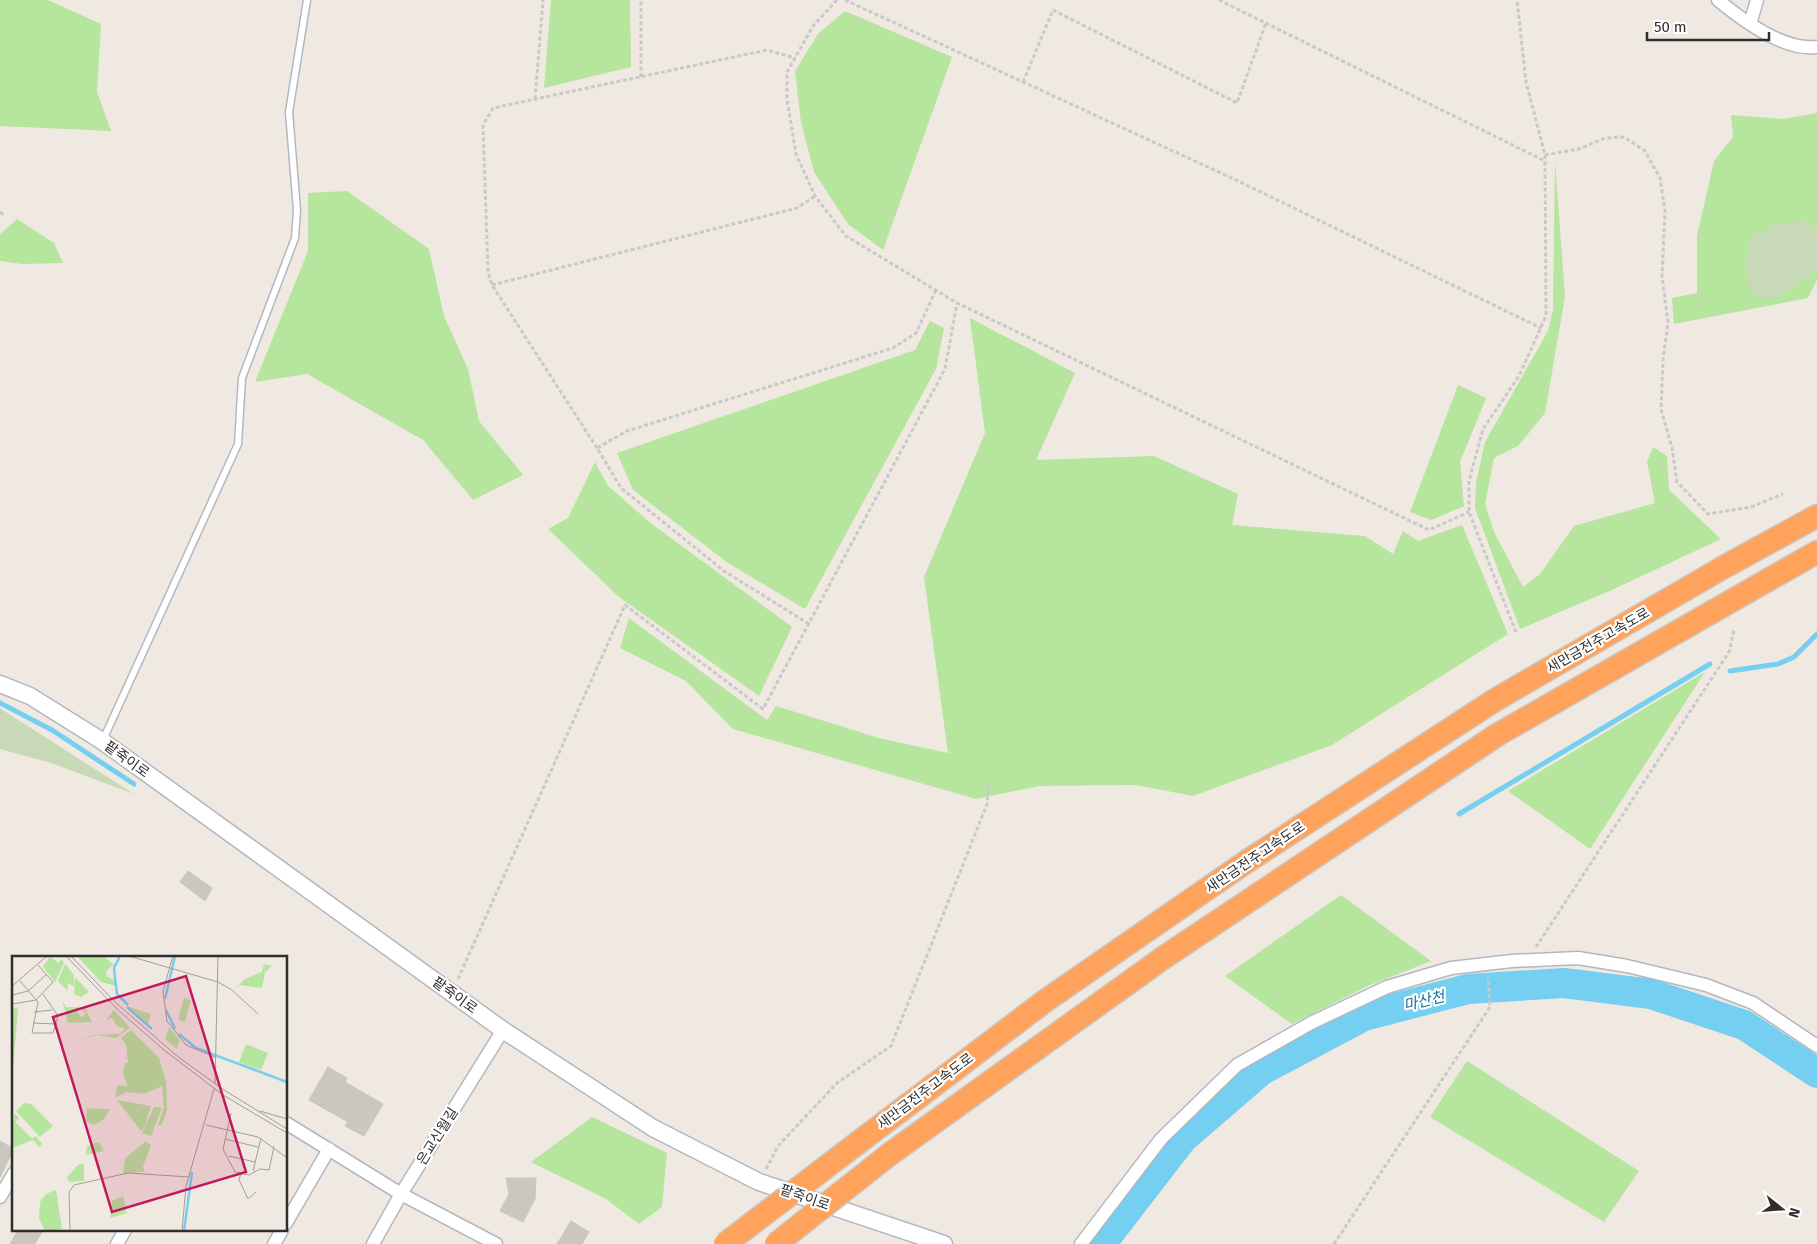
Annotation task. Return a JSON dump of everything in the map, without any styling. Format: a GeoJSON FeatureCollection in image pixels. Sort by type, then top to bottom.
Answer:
{"type":"FeatureCollection","features":[{"type":"Feature","properties":{"kind":"highway","name":"새만금전주고속도로"},"geometry":{"type":"LineString","coordinates":[[725,1244],[1045,1001],[1246,862],[1495,700],[1724,567],[1817,516]]}},
{"type":"Feature","properties":{"kind":"highway"},"geometry":{"type":"LineString","coordinates":[[776,1244],[890,1154],[1163,958],[1497,735],[1817,552]]}},
{"type":"Feature","properties":{"kind":"street"},"geometry":{"type":"LineString","coordinates":[[1718,0],[1774,39],[1817,47]]}},
{"type":"Feature","properties":{"kind":"street"},"geometry":{"type":"LineString","coordinates":[[1750,24],[1757,0]]}},
{"type":"Feature","properties":{"kind":"street","name":"팥죽이로"},"geometry":{"type":"LineString","coordinates":[[0,684],[30,696],[102,741],[503,1030],[653,1128],[760,1182],[944,1244]]}},
{"type":"Feature","properties":{"kind":"street"},"geometry":{"type":"LineString","coordinates":[[1081,1244],[1162,1139],[1237,1065],[1311,1023],[1388,986],[1451,968],[1487,963],[1578,958],[1627,966],[1706,985],[1753,1003],[1817,1046]]}},
{"type":"Feature","properties":{"kind":"street","name":"은교신월길"},"geometry":{"type":"LineString","coordinates":[[373,1244],[503,1030]]}},
{"type":"Feature","properties":{"kind":"street"},"geometry":{"type":"LineString","coordinates":[[288,1124],[402,1194],[496,1244]]}},
{"type":"Feature","properties":{"kind":"street"},"geometry":{"type":"LineString","coordinates":[[288,1219],[328,1149]]}},
{"type":"Feature","properties":{"kind":"street"},"geometry":{"type":"LineString","coordinates":[[0,1197],[12,1176]]}},
{"type":"Feature","properties":{"kind":"street"},"geometry":{"type":"LineString","coordinates":[[117,1244],[124,1232]]}},
{"type":"Feature","properties":{"kind":"street"},"geometry":{"type":"LineString","coordinates":[[274,1244],[281,1232]]}},
{"type":"Feature","properties":{"kind":"lane"},"geometry":{"type":"LineString","coordinates":[[102,741],[238,444],[242,378],[295,238],[297,210],[289,112],[307,0]]}},
{"type":"Feature","properties":{"kind":"path"},"geometry":{"type":"LineString","coordinates":[[535,100],[543,0]]}},
{"type":"Feature","properties":{"kind":"path"},"geometry":{"type":"LineString","coordinates":[[641,77],[642,0]]}},
{"type":"Feature","properties":{"kind":"path"},"geometry":{"type":"LineString","coordinates":[[837,0],[813,26],[795,58],[788,72],[787,99],[796,154],[815,196],[846,236],[957,303],[1429,530],[1469,512]]}},
{"type":"Feature","properties":{"kind":"path"},"geometry":{"type":"LineString","coordinates":[[846,0],[1236,180],[1541,328]]}},
{"type":"Feature","properties":{"kind":"path"},"geometry":{"type":"LineString","coordinates":[[1219,0],[1545,162]]}},
{"type":"Feature","properties":{"kind":"path"},"geometry":{"type":"LineString","coordinates":[[1516,632],[1469,512],[1469,481],[1483,429],[1520,376],[1546,316],[1545,155],[1526,82],[1517,0]]}},
{"type":"Feature","properties":{"kind":"path"},"geometry":{"type":"LineString","coordinates":[[1023,82],[1053,10],[1237,102],[1266,23]]}},
{"type":"Feature","properties":{"kind":"path"},"geometry":{"type":"LineString","coordinates":[[795,58],[767,50],[492,108],[483,125],[488,272],[492,285],[621,488],[724,572],[809,624]]}},
{"type":"Feature","properties":{"kind":"path"},"geometry":{"type":"LineString","coordinates":[[1545,155],[1579,149],[1605,138],[1614,137],[1624,137],[1645,150],[1660,178],[1665,211],[1662,277],[1668,322],[1663,360],[1661,409],[1672,448],[1677,482],[1708,514],[1751,507],[1783,494]]}},
{"type":"Feature","properties":{"kind":"path"},"geometry":{"type":"LineString","coordinates":[[492,285],[797,208],[815,196]]}},
{"type":"Feature","properties":{"kind":"path"},"geometry":{"type":"LineString","coordinates":[[0,212],[5,216]]}},
{"type":"Feature","properties":{"kind":"path"},"geometry":{"type":"LineString","coordinates":[[597,448],[627,431],[893,348],[916,333],[936,290]]}},
{"type":"Feature","properties":{"kind":"path"},"geometry":{"type":"LineString","coordinates":[[452,993],[625,605],[763,709],[944,369],[957,303]]}},
{"type":"Feature","properties":{"kind":"path"},"geometry":{"type":"LineString","coordinates":[[1527,960],[1729,652],[1734,630]]}},
{"type":"Feature","properties":{"kind":"path"},"geometry":{"type":"LineString","coordinates":[[760,1182],[778,1146],[837,1083],[891,1046],[987,804],[989,781]]}},
{"type":"Feature","properties":{"kind":"path"},"geometry":{"type":"LineString","coordinates":[[1334,1244],[1490,1007],[1487,963]]}},
{"type":"Feature","properties":{"kind":"green space"},"geometry":{"type":"Polygon","coordinates":[[[0,0],[48,0],[101,24],[97,92],[111,131],[0,126],[0,0]]]}},
{"type":"Feature","properties":{"kind":"green space"},"geometry":{"type":"Polygon","coordinates":[[[551,0],[630,0],[631,67],[544,88],[551,0]]]}},
{"type":"Feature","properties":{"kind":"green space"},"geometry":{"type":"Polygon","coordinates":[[[845,11],[952,57],[883,250],[848,224],[814,172],[801,122],[795,71],[818,34],[845,11]]]}},
{"type":"Feature","properties":{"kind":"green space"},"geometry":{"type":"Polygon","coordinates":[[[1817,113],[1817,229],[1802,220],[1777,298],[1817,269],[1817,280],[1808,298],[1674,324],[1672,298],[1697,293],[1697,236],[1714,161],[1733,137],[1731,115],[1783,119],[1817,113]]]}},
{"type":"Feature","properties":{"kind":"green space"},"geometry":{"type":"Polygon","coordinates":[[[1555,162],[1565,296],[1545,413],[1518,446],[1494,458],[1485,504],[1494,532],[1523,587],[1540,574],[1574,526],[1655,503],[1647,462],[1653,447],[1667,456],[1669,490],[1721,539],[1614,589],[1520,629],[1475,508],[1476,483],[1485,442],[1548,331],[1553,309],[1555,162]]]}},
{"type":"Feature","properties":{"kind":"green space"},"geometry":{"type":"Polygon","coordinates":[[[347,191],[429,249],[444,316],[468,369],[479,421],[523,475],[473,500],[423,440],[307,374],[255,382],[308,251],[308,193],[347,191]]]}},
{"type":"Feature","properties":{"kind":"green space"},"geometry":{"type":"Polygon","coordinates":[[[17,219],[54,243],[63,263],[22,264],[0,261],[0,234],[17,219]]]}},
{"type":"Feature","properties":{"kind":"green space"},"geometry":{"type":"Polygon","coordinates":[[[1802,220],[1817,229],[1817,269],[1777,298],[1753,296],[1745,271],[1749,240],[1773,225],[1802,220]]]}},
{"type":"Feature","properties":{"kind":"green space"},"geometry":{"type":"Polygon","coordinates":[[[970,318],[1075,373],[1036,460],[1154,456],[1238,494],[1232,525],[1365,536],[1393,554],[1403,531],[1418,541],[1462,525],[1508,634],[1332,745],[1193,796],[1136,785],[1039,786],[976,799],[733,729],[686,681],[620,648],[629,618],[767,720],[776,706],[879,738],[948,753],[924,577],[985,433],[970,318]]]}},
{"type":"Feature","properties":{"kind":"green space"},"geometry":{"type":"Polygon","coordinates":[[[930,321],[944,328],[936,369],[805,609],[728,563],[633,490],[617,453],[915,350],[930,321]]]}},
{"type":"Feature","properties":{"kind":"green space"},"geometry":{"type":"Polygon","coordinates":[[[1458,385],[1486,398],[1460,462],[1464,506],[1431,520],[1410,512],[1458,385]]]}},
{"type":"Feature","properties":{"kind":"green space"},"geometry":{"type":"Polygon","coordinates":[[[595,462],[608,486],[652,524],[792,627],[759,696],[619,597],[548,529],[568,518],[595,462]]]}},
{"type":"Feature","properties":{"kind":"green space"},"geometry":{"type":"Polygon","coordinates":[[[1705,672],[1590,849],[1508,791],[1705,672]]]}},
{"type":"Feature","properties":{"kind":"green space"},"geometry":{"type":"Polygon","coordinates":[[[0,708],[134,794],[51,763],[0,749],[0,708]]]}},
{"type":"Feature","properties":{"kind":"green space"},"geometry":{"type":"Polygon","coordinates":[[[1341,895],[1431,961],[1368,986],[1292,1024],[1225,976],[1341,895]]]}},
{"type":"Feature","properties":{"kind":"green space"},"geometry":{"type":"Polygon","coordinates":[[[1467,1061],[1639,1171],[1604,1222],[1430,1117],[1467,1061]]]}},
{"type":"Feature","properties":{"kind":"green space"},"geometry":{"type":"Polygon","coordinates":[[[592,1117],[667,1153],[662,1207],[639,1224],[606,1199],[531,1162],[592,1117]]]}},
{"type":"Feature","properties":{"kind":"building"},"geometry":{"type":"Polygon","coordinates":[[[188,871],[212,888],[205,901],[180,882],[188,871]]]}},
{"type":"Feature","properties":{"kind":"building"},"geometry":{"type":"Polygon","coordinates":[[[328,1067],[347,1078],[345,1082],[383,1104],[364,1136],[345,1126],[348,1122],[309,1100],[328,1067]]]}},
{"type":"Feature","properties":{"kind":"building"},"geometry":{"type":"Polygon","coordinates":[[[0,1141],[12,1148],[12,1153],[0,1177],[0,1141]]]}},
{"type":"Feature","properties":{"kind":"building"},"geometry":{"type":"Polygon","coordinates":[[[506,1178],[536,1178],[535,1199],[523,1222],[500,1211],[509,1194],[506,1178]]]}},
{"type":"Feature","properties":{"kind":"building"},"geometry":{"type":"Polygon","coordinates":[[[571,1221],[589,1232],[582,1244],[557,1244],[571,1221]]]}},
{"type":"Feature","properties":{"kind":"building"},"geometry":{"type":"Polygon","coordinates":[[[17,1232],[42,1232],[35,1244],[10,1244],[17,1232]]]}},
{"type":"Feature","properties":{"kind":"waterway"},"geometry":{"type":"LineString","coordinates":[[1730,671],[1778,664],[1794,657],[1817,634]]}},
{"type":"Feature","properties":{"kind":"waterway"},"geometry":{"type":"LineString","coordinates":[[1459,814],[1710,664]]}},
{"type":"Feature","properties":{"kind":"waterway"},"geometry":{"type":"LineString","coordinates":[[0,703],[52,730],[134,784]]}},
{"type":"Feature","properties":{"kind":"waterway","name":"마산천"},"geometry":{"type":"LineString","coordinates":[[1101,1244],[1182,1139],[1262,1070],[1364,1016],[1468,989],[1564,983],[1651,994],[1744,1025],[1817,1073]]}}]}
